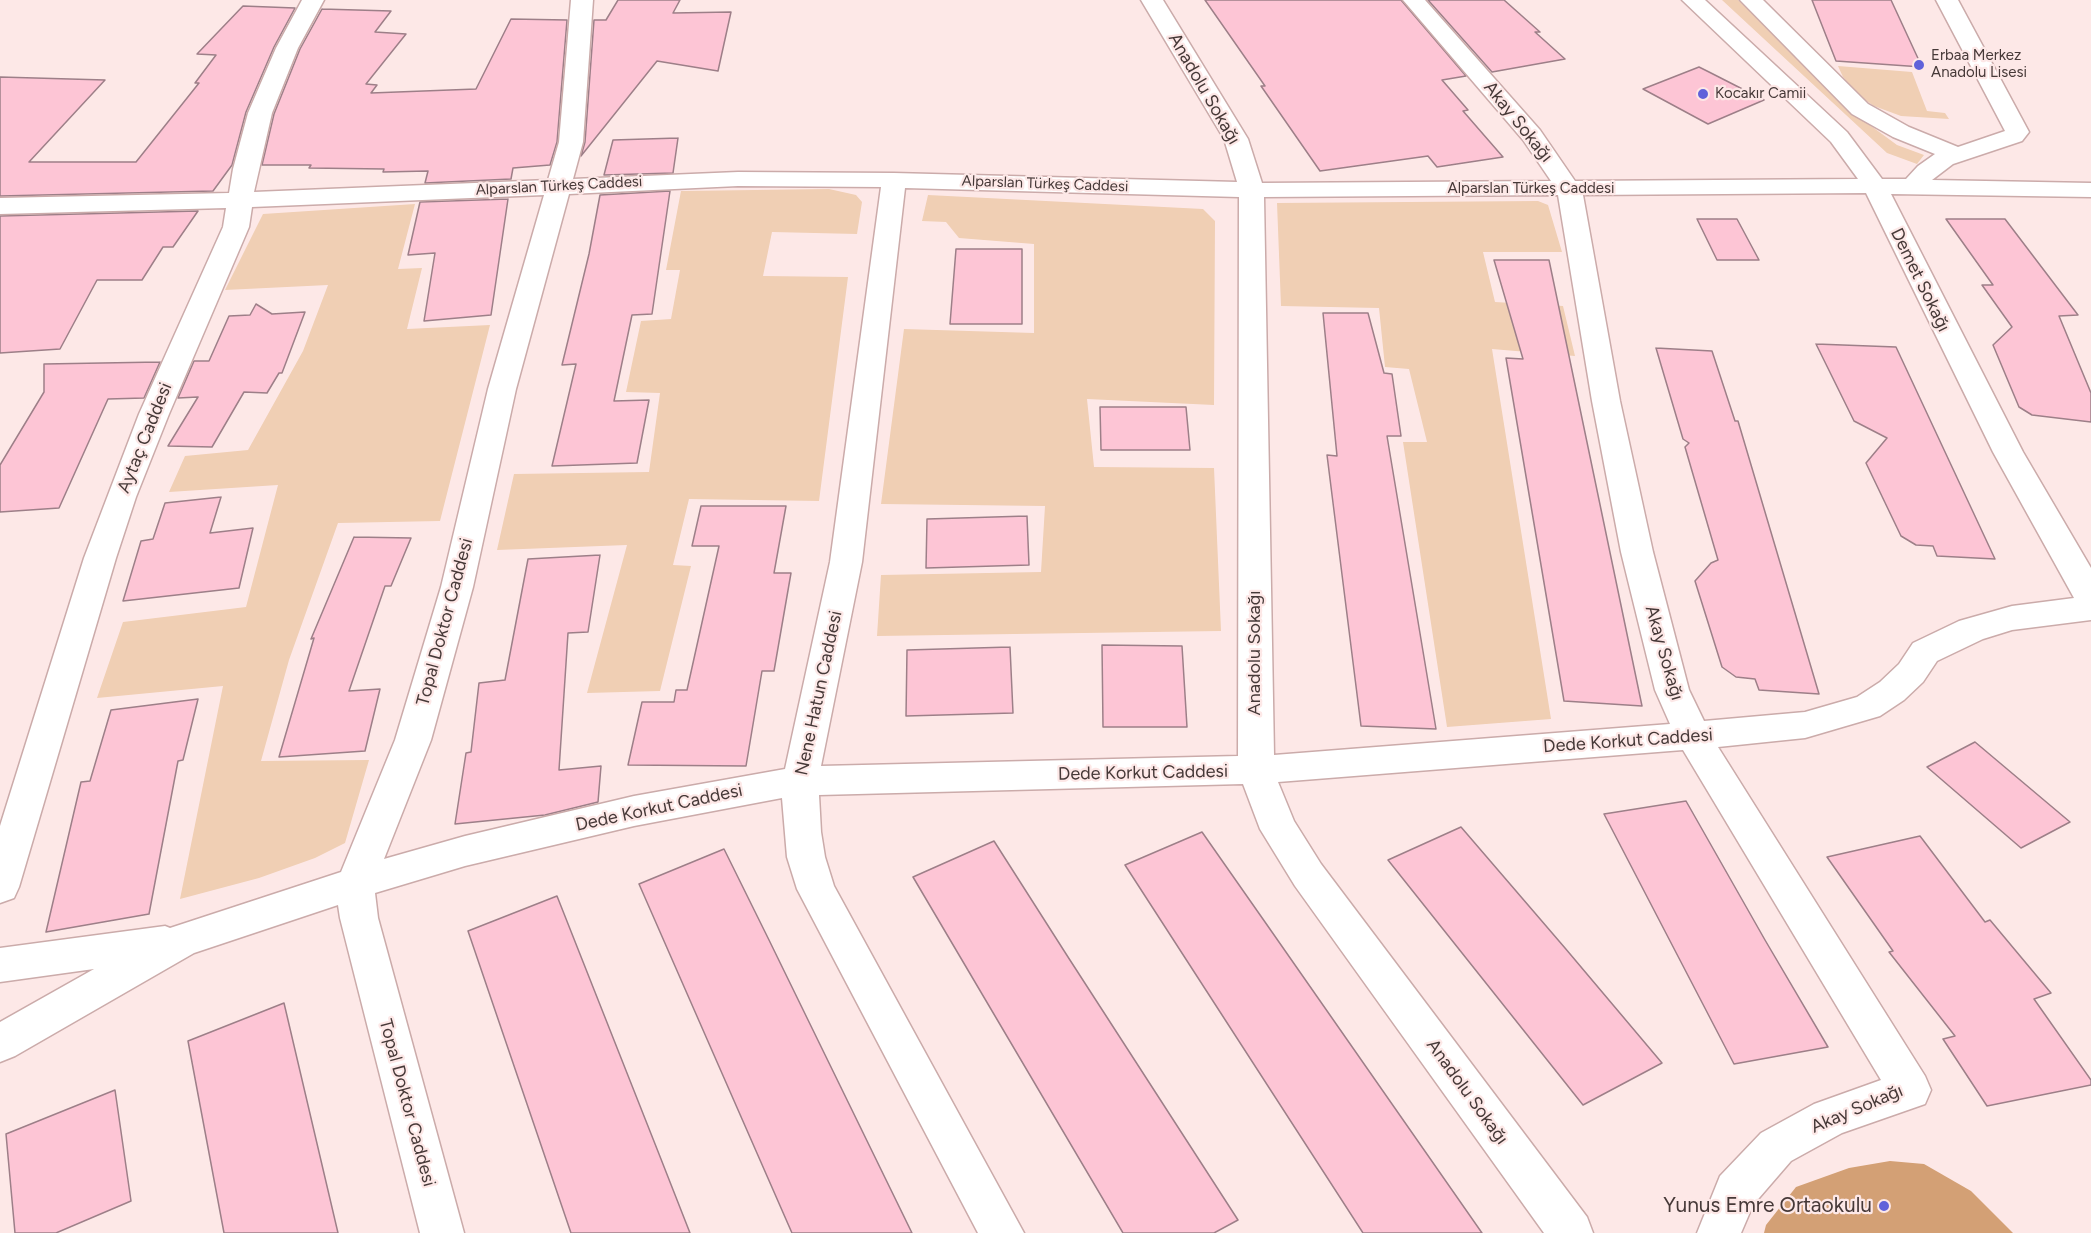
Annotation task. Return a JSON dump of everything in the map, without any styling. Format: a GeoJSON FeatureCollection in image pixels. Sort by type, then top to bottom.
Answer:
{"type":"FeatureCollection","features":[{"type":"Feature","properties":{"kind":"street","name":"Aytaç Caddesi"},"geometry":{"type":"LineString","coordinates":[[0,887],[111,528],[154,414],[236,227],[245,169],[260,113],[287,48],[313,0]]}},
{"type":"Feature","properties":{"kind":"street","name":"Topal Doktor Caddesi"},"geometry":{"type":"LineString","coordinates":[[442,1233],[359,918],[354,883],[400,776],[433,673],[456,587],[502,390],[560,187],[571,142],[582,0]]}},
{"type":"Feature","properties":{"kind":"street","name":"Anadolu Sokağı"},"geometry":{"type":"LineString","coordinates":[[1152,0],[1236,140],[1245,163],[1251,190],[1256,770],[1268,805],[1308,875],[1571,1233]]}},
{"type":"Feature","properties":{"kind":"street","name":"Akay Sokağı"},"geometry":{"type":"LineString","coordinates":[[1414,0],[1532,135],[1569,189],[1606,401],[1637,552],[1672,690],[1693,736],[1910,1090],[1829,1118],[1776,1147],[1736,1191],[1719,1233]]}},
{"type":"Feature","properties":{"kind":"street","name":"Demet Sokağı"},"geometry":{"type":"LineString","coordinates":[[1693,0],[1839,138],[1875,186],[1972,384],[2008,452],[2090,594],[2091,602]]}},
{"type":"Feature","properties":{"kind":"street"},"geometry":{"type":"LineString","coordinates":[[1751,0],[1860,109],[1901,132],[1955,154]]}},
{"type":"Feature","properties":{"kind":"street"},"geometry":{"type":"LineString","coordinates":[[1912,187],[1928,171],[1955,154],[2014,136],[2017,132],[1947,0]]}},
{"type":"Feature","properties":{"kind":"street","name":"Alparslan Türkeş Caddesi"},"geometry":{"type":"LineString","coordinates":[[0,206],[242,200],[738,179],[894,180],[1251,190],[1875,186],[2091,190]]}},
{"type":"Feature","properties":{"kind":"street","name":"Nene Hatun Caddesi"},"geometry":{"type":"LineString","coordinates":[[894,180],[846,562],[800,782],[802,832],[806,857],[816,889],[1002,1233]]}},
{"type":"Feature","properties":{"kind":"street","name":"Dede Korkut Caddesi"},"geometry":{"type":"LineString","coordinates":[[0,1043],[182,941],[354,883],[465,851],[634,811],[713,795],[800,782],[1256,770],[1693,736],[1806,724],[1868,707],[1892,691],[1911,673],[1925,652],[1971,630],[2012,618],[2091,608]]}},
{"type":"Feature","properties":{"kind":"street","name":"Dede Korkut Caddesi"},"geometry":{"type":"LineString","coordinates":[[0,965],[182,941]]}},
{"type":"Feature","properties":{"kind":"shaded area"},"geometry":{"type":"Polygon","coordinates":[[[1722,0],[1738,0],[1867,123],[1897,145],[1924,155],[1917,164],[1887,153],[1722,0]]]}},
{"type":"Feature","properties":{"kind":"shaded area"},"geometry":{"type":"Polygon","coordinates":[[[1838,66],[1912,72],[1927,111],[1945,113],[1949,119],[1901,116],[1874,106],[1858,95],[1843,77],[1838,66]]]}},
{"type":"Feature","properties":{"kind":"shaded area"},"geometry":{"type":"Polygon","coordinates":[[[829,189],[856,195],[862,202],[857,234],[772,232],[763,276],[848,277],[819,501],[689,499],[673,565],[691,566],[660,691],[587,693],[627,545],[497,550],[514,474],[649,472],[660,393],[626,392],[641,321],[671,319],[680,270],[666,270],[681,191],[829,189]]]}},
{"type":"Feature","properties":{"kind":"shaded area"},"geometry":{"type":"Polygon","coordinates":[[[928,195],[1203,209],[1215,221],[1214,405],[1087,399],[1094,467],[1214,468],[1221,631],[877,636],[881,575],[1041,572],[1045,506],[881,504],[904,329],[1034,333],[1034,244],[959,238],[946,222],[922,221],[928,195]]]}},
{"type":"Feature","properties":{"kind":"shaded area"},"geometry":{"type":"Polygon","coordinates":[[[1538,201],[1548,205],[1562,252],[1483,252],[1495,302],[1563,306],[1575,356],[1492,349],[1551,719],[1447,727],[1403,442],[1427,442],[1409,369],[1385,367],[1379,308],[1281,306],[1277,203],[1538,201]]]}},
{"type":"Feature","properties":{"kind":"shaded area"},"geometry":{"type":"Polygon","coordinates":[[[415,204],[398,269],[422,268],[407,329],[490,325],[440,521],[338,523],[289,660],[261,761],[369,760],[345,843],[315,858],[259,878],[180,899],[223,686],[97,698],[123,622],[246,607],[278,485],[169,492],[185,456],[248,450],[303,351],[328,285],[225,290],[263,214],[415,204]]]}},
{"type":"Feature","properties":{"kind":"shaded area","name":"Yunus Emre Ortaokulu"},"geometry":{"type":"Polygon","coordinates":[[[1890,1161],[1924,1164],[1971,1191],[2013,1233],[1764,1233],[1766,1225],[1796,1187],[1849,1168],[1890,1161]]]}},
{"type":"Feature","properties":{"kind":"building"},"geometry":{"type":"Polygon","coordinates":[[[618,0],[680,0],[673,13],[731,12],[718,71],[657,61],[581,156],[585,142],[594,20],[606,20],[618,0]]]}},
{"type":"Feature","properties":{"kind":"building"},"geometry":{"type":"Polygon","coordinates":[[[1205,0],[1401,0],[1466,76],[1442,80],[1468,110],[1463,111],[1503,157],[1437,167],[1428,156],[1320,171],[1205,0]]]}},
{"type":"Feature","properties":{"kind":"building"},"geometry":{"type":"Polygon","coordinates":[[[1428,0],[1504,0],[1540,32],[1535,32],[1565,59],[1492,72],[1428,0]]]}},
{"type":"Feature","properties":{"kind":"building"},"geometry":{"type":"Polygon","coordinates":[[[1812,0],[1891,0],[1922,67],[1836,61],[1812,0]]]}},
{"type":"Feature","properties":{"kind":"building"},"geometry":{"type":"Polygon","coordinates":[[[243,6],[295,8],[274,47],[246,112],[232,165],[213,191],[0,196],[0,77],[105,80],[29,162],[136,162],[199,83],[195,83],[216,55],[197,54],[243,6]]]}},
{"type":"Feature","properties":{"kind":"building"},"geometry":{"type":"Polygon","coordinates":[[[322,9],[391,11],[375,32],[406,34],[366,84],[377,85],[371,93],[476,89],[511,19],[567,20],[557,142],[550,165],[513,168],[511,179],[425,183],[428,171],[383,172],[384,169],[262,165],[274,114],[300,49],[322,9]]]}},
{"type":"Feature","properties":{"kind":"building","name":"Kocakır Camii"},"geometry":{"type":"Polygon","coordinates":[[[1699,67],[1764,100],[1708,124],[1643,89],[1699,67]]]}},
{"type":"Feature","properties":{"kind":"building"},"geometry":{"type":"Polygon","coordinates":[[[678,138],[673,173],[604,175],[613,140],[678,138]]]}},
{"type":"Feature","properties":{"kind":"building"},"geometry":{"type":"Polygon","coordinates":[[[670,191],[652,314],[632,315],[614,401],[649,400],[637,463],[552,466],[576,364],[562,365],[589,254],[600,195],[670,191]]]}},
{"type":"Feature","properties":{"kind":"building"},"geometry":{"type":"Polygon","coordinates":[[[508,199],[491,315],[424,321],[435,253],[408,255],[420,202],[508,199]]]}},
{"type":"Feature","properties":{"kind":"building"},"geometry":{"type":"Polygon","coordinates":[[[198,211],[173,247],[163,247],[142,280],[97,280],[60,349],[0,353],[0,216],[198,211]]]}},
{"type":"Feature","properties":{"kind":"building"},"geometry":{"type":"Polygon","coordinates":[[[1697,219],[1737,219],[1759,260],[1717,260],[1697,219]]]}},
{"type":"Feature","properties":{"kind":"building"},"geometry":{"type":"Polygon","coordinates":[[[1946,219],[2005,219],[2078,315],[2059,316],[2091,393],[2091,422],[2032,415],[2019,407],[1993,345],[2012,327],[1982,285],[1993,285],[1946,219]]]}},
{"type":"Feature","properties":{"kind":"building"},"geometry":{"type":"Polygon","coordinates":[[[956,249],[1022,249],[1022,324],[950,324],[956,249]]]}},
{"type":"Feature","properties":{"kind":"building"},"geometry":{"type":"Polygon","coordinates":[[[1494,260],[1549,260],[1642,706],[1564,701],[1506,358],[1523,359],[1494,260]]]}},
{"type":"Feature","properties":{"kind":"building"},"geometry":{"type":"Polygon","coordinates":[[[256,304],[272,314],[305,312],[282,373],[279,373],[267,393],[244,392],[212,447],[168,446],[198,397],[178,398],[194,361],[209,361],[229,316],[250,315],[256,304]]]}},
{"type":"Feature","properties":{"kind":"building"},"geometry":{"type":"Polygon","coordinates":[[[1323,313],[1368,313],[1384,373],[1392,374],[1401,436],[1387,436],[1436,729],[1361,726],[1327,455],[1337,456],[1323,313]]]}},
{"type":"Feature","properties":{"kind":"building"},"geometry":{"type":"Polygon","coordinates":[[[1816,344],[1896,347],[1995,559],[1937,556],[1933,546],[1916,545],[1901,536],[1866,463],[1887,438],[1854,421],[1816,344]]]}},
{"type":"Feature","properties":{"kind":"building"},"geometry":{"type":"Polygon","coordinates":[[[1656,348],[1712,351],[1735,421],[1738,421],[1819,694],[1759,690],[1755,679],[1736,677],[1722,667],[1695,581],[1711,563],[1718,560],[1685,447],[1689,443],[1683,439],[1656,348]]]}},
{"type":"Feature","properties":{"kind":"building"},"geometry":{"type":"Polygon","coordinates":[[[160,362],[144,398],[108,399],[59,508],[0,512],[0,465],[44,392],[44,364],[160,362]]]}},
{"type":"Feature","properties":{"kind":"building"},"geometry":{"type":"Polygon","coordinates":[[[1100,407],[1186,407],[1190,450],[1101,450],[1100,407]]]}},
{"type":"Feature","properties":{"kind":"building"},"geometry":{"type":"Polygon","coordinates":[[[221,497],[210,533],[253,528],[239,588],[123,601],[141,541],[153,539],[165,503],[221,497]]]}},
{"type":"Feature","properties":{"kind":"building"},"geometry":{"type":"Polygon","coordinates":[[[701,506],[786,506],[774,573],[791,573],[774,671],[762,671],[746,766],[628,765],[642,702],[674,702],[676,690],[687,690],[719,546],[692,546],[701,506]]]}},
{"type":"Feature","properties":{"kind":"building"},"geometry":{"type":"Polygon","coordinates":[[[1027,516],[1029,565],[926,568],[927,519],[1027,516]]]}},
{"type":"Feature","properties":{"kind":"building"},"geometry":{"type":"Polygon","coordinates":[[[354,537],[411,538],[391,586],[385,586],[349,691],[380,689],[365,751],[279,757],[314,638],[311,639],[354,537]]]}},
{"type":"Feature","properties":{"kind":"building"},"geometry":{"type":"Polygon","coordinates":[[[600,555],[588,632],[568,633],[559,770],[601,766],[598,802],[545,815],[455,824],[466,753],[471,752],[479,683],[505,680],[528,559],[600,555]]]}},
{"type":"Feature","properties":{"kind":"building"},"geometry":{"type":"Polygon","coordinates":[[[1102,645],[1182,646],[1187,727],[1103,727],[1102,645]]]}},
{"type":"Feature","properties":{"kind":"building"},"geometry":{"type":"Polygon","coordinates":[[[1010,647],[1013,713],[906,716],[907,650],[1010,647]]]}},
{"type":"Feature","properties":{"kind":"building"},"geometry":{"type":"Polygon","coordinates":[[[198,699],[183,760],[178,761],[149,914],[46,932],[81,782],[90,781],[111,710],[198,699]]]}},
{"type":"Feature","properties":{"kind":"building"},"geometry":{"type":"Polygon","coordinates":[[[1975,742],[2070,822],[2021,848],[1927,767],[1975,742]]]}},
{"type":"Feature","properties":{"kind":"building"},"geometry":{"type":"Polygon","coordinates":[[[1686,801],[1828,1047],[1734,1064],[1604,814],[1686,801]]]}},
{"type":"Feature","properties":{"kind":"building"},"geometry":{"type":"Polygon","coordinates":[[[1461,827],[1662,1063],[1583,1105],[1388,860],[1461,827]]]}},
{"type":"Feature","properties":{"kind":"building"},"geometry":{"type":"Polygon","coordinates":[[[1202,832],[1482,1233],[1363,1233],[1125,865],[1202,832]]]}},
{"type":"Feature","properties":{"kind":"building"},"geometry":{"type":"Polygon","coordinates":[[[1920,836],[1985,922],[1990,920],[2051,993],[2034,999],[2091,1080],[2091,1085],[1987,1106],[1943,1039],[1955,1036],[1889,952],[1893,951],[1827,857],[1920,836]]]}},
{"type":"Feature","properties":{"kind":"building"},"geometry":{"type":"Polygon","coordinates":[[[994,841],[1238,1220],[1214,1233],[1123,1233],[913,877],[994,841]]]}},
{"type":"Feature","properties":{"kind":"building"},"geometry":{"type":"Polygon","coordinates":[[[724,849],[912,1233],[792,1233],[639,884],[724,849]]]}},
{"type":"Feature","properties":{"kind":"building"},"geometry":{"type":"Polygon","coordinates":[[[557,896],[690,1233],[571,1233],[468,931],[557,896]]]}},
{"type":"Feature","properties":{"kind":"building"},"geometry":{"type":"Polygon","coordinates":[[[284,1003],[338,1233],[224,1233],[188,1041],[284,1003]]]}},
{"type":"Feature","properties":{"kind":"building"},"geometry":{"type":"Polygon","coordinates":[[[115,1090],[131,1201],[56,1233],[15,1233],[6,1134],[115,1090]]]}},
{"type":"Feature","properties":{"kind":"place","name":"Erbaa Merkez Anadolu Lisesi"},"geometry":{"type":"Point","coordinates":[1919,65]}},
{"type":"Feature","properties":{"kind":"place","name":"Kocakır Camii"},"geometry":{"type":"Point","coordinates":[1703,94]}},
{"type":"Feature","properties":{"kind":"place","name":"Yunus Emre Ortaokulu"},"geometry":{"type":"Point","coordinates":[1884,1206]}}]}
